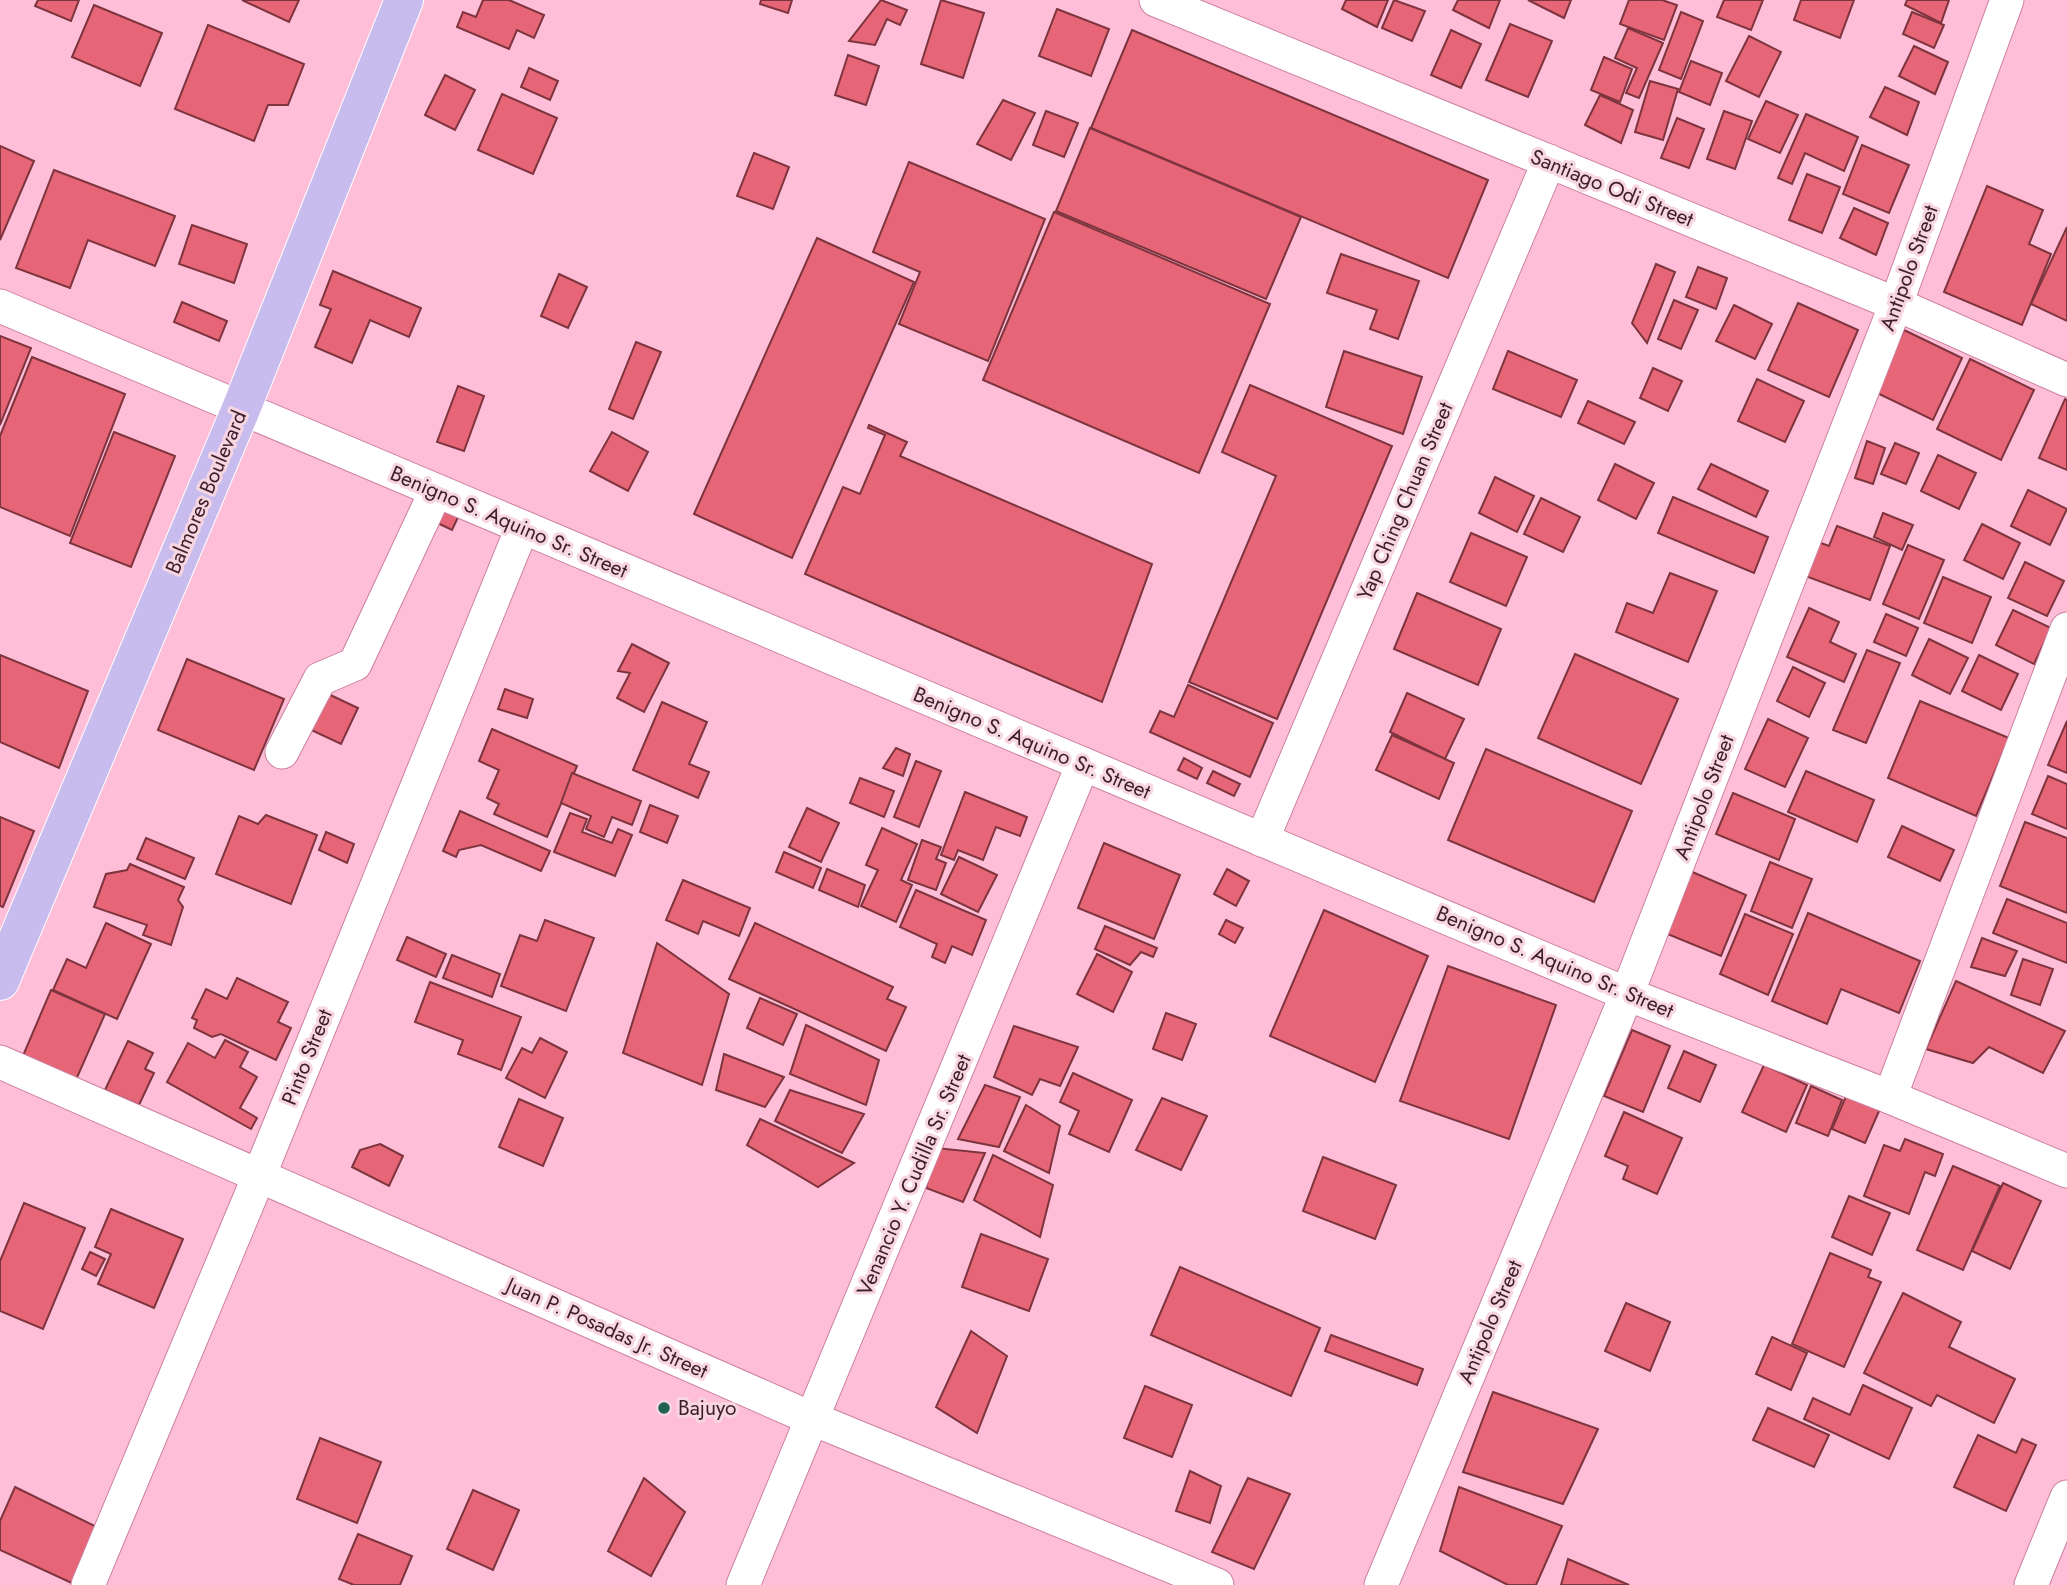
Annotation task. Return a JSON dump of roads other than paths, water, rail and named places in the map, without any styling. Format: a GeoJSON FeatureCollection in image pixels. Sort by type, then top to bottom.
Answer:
{"type":"FeatureCollection","features":[{"type":"Feature","properties":{"kind":"main road","name":"Balmores Boulevard"},"geometry":{"type":"LineString","coordinates":[[0,981],[8,939],[241,409],[404,0]]}},
{"type":"Feature","properties":{"kind":"street","name":"Santiago Odi Street"},"geometry":{"type":"LineString","coordinates":[[1156,0],[1896,304],[2067,380]]}},
{"type":"Feature","properties":{"kind":"street","name":"Antipolo Street"},"geometry":{"type":"LineString","coordinates":[[1381,1585],[1627,994],[1896,304],[2007,0]]}},
{"type":"Feature","properties":{"kind":"street","name":"Yap Ching Chuan Street"},"geometry":{"type":"LineString","coordinates":[[1262,840],[1549,161]]}},
{"type":"Feature","properties":{"kind":"street","name":"Benigno S. Aquino Sr. Street"},"geometry":{"type":"LineString","coordinates":[[0,306],[1627,994],[1890,1097],[2067,1171]]}},
{"type":"Feature","properties":{"kind":"street"},"geometry":{"type":"LineString","coordinates":[[282,752],[320,678],[355,664],[436,491]]}},
{"type":"Feature","properties":{"kind":"street","name":"Pinto Street"},"geometry":{"type":"LineString","coordinates":[[88,1585],[259,1176],[522,528]]}},
{"type":"Feature","properties":{"kind":"street"},"geometry":{"type":"LineString","coordinates":[[1890,1097],[2067,629]]}},
{"type":"Feature","properties":{"kind":"street","name":"Venancio Y. Cudilla Sr. Street"},"geometry":{"type":"LineString","coordinates":[[743,1585],[1083,764]]}},
{"type":"Feature","properties":{"kind":"street","name":"Juan P. Posadas Jr. Street"},"geometry":{"type":"LineString","coordinates":[[0,1062],[813,1419],[1217,1585]]}},
{"type":"Feature","properties":{"kind":"street"},"geometry":{"type":"LineString","coordinates":[[2031,1585],[2067,1497]]}},
{"type":"Feature","properties":{"kind":"place","name":"Bajuyo"},"geometry":{"type":"Point","coordinates":[664,1408]}}]}
